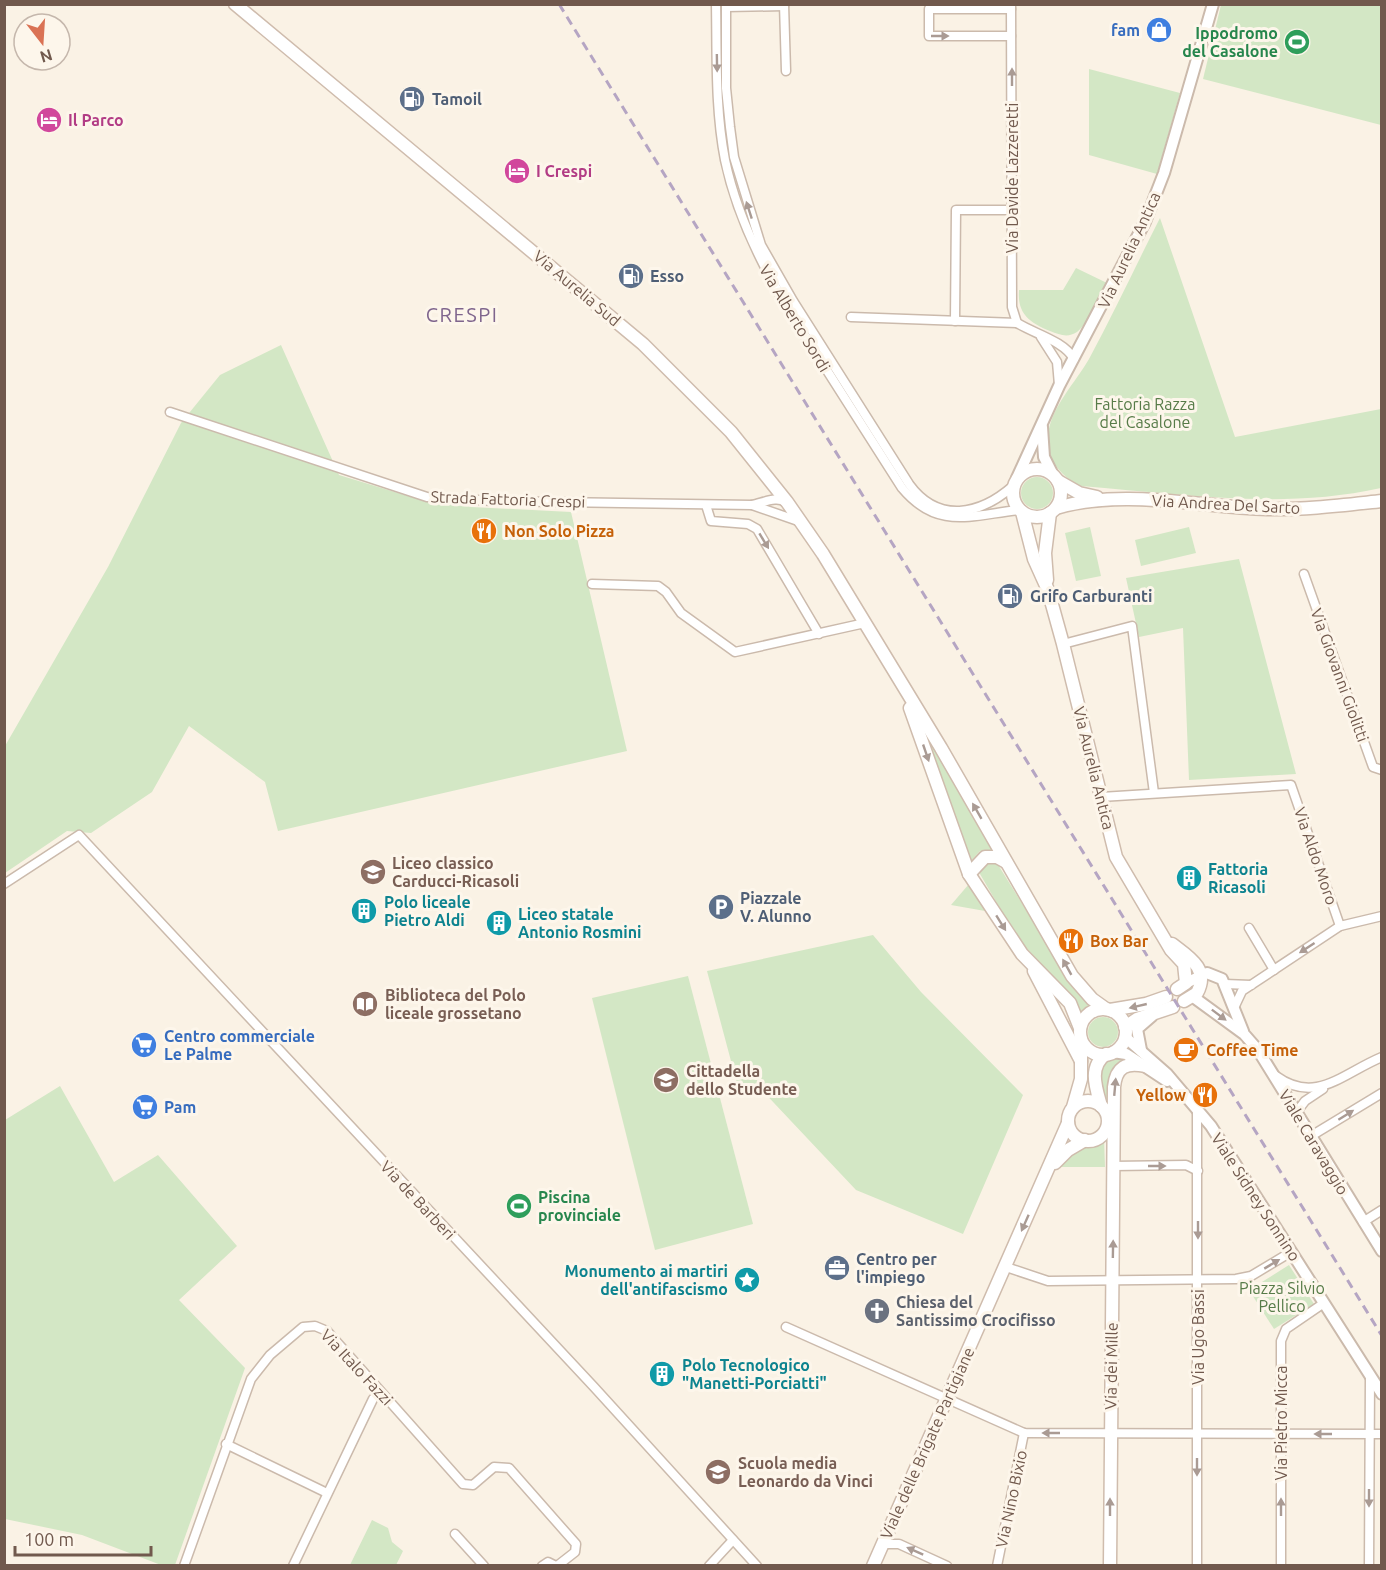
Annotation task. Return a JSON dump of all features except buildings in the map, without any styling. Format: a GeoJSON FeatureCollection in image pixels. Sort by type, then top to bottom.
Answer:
{"type":"FeatureCollection","features":[{"type":"Feature","properties":{"kind":"main road","name":"Via Aurelia Sud"},"geometry":{"type":"LineString","coordinates":[[235,4],[643,344],[731,432],[802,522],[898,679]]}},
{"type":"Feature","properties":{"kind":"main road"},"geometry":{"type":"LineString","coordinates":[[1015,482],[1026,471],[1036,469],[1056,478]]}},
{"type":"Feature","properties":{"kind":"main road","name":"Via Aurelia Antica"},"geometry":{"type":"LineString","coordinates":[[1048,590],[1045,553],[1053,510],[1061,493],[1056,478]]}},
{"type":"Feature","properties":{"kind":"main road","name":"Via Andrea Del Sarto"},"geometry":{"type":"LineString","coordinates":[[1056,478],[1079,493],[1107,499],[1267,509],[1309,508],[1382,501]]}},
{"type":"Feature","properties":{"kind":"main road","name":"Via Aurelia Antica"},"geometry":{"type":"LineString","coordinates":[[1015,482],[1012,496],[1021,511],[1034,559],[1048,590],[1116,857],[1163,937],[1184,964],[1182,986]]}},
{"type":"Feature","properties":{"kind":"main road","name":"Via Andrea Del Sarto"},"geometry":{"type":"LineString","coordinates":[[1053,510],[1107,499]]}},
{"type":"Feature","properties":{"kind":"main road"},"geometry":{"type":"LineString","coordinates":[[1021,511],[1036,517],[1053,510]]}},
{"type":"Feature","properties":{"kind":"main road"},"geometry":{"type":"LineString","coordinates":[[898,679],[1072,976],[1092,999],[1118,1014],[1125,1032]]}},
{"type":"Feature","properties":{"kind":"main road"},"geometry":{"type":"LineString","coordinates":[[898,679],[969,874],[1031,965],[1081,1061]]}},
{"type":"Feature","properties":{"kind":"main road"},"geometry":{"type":"LineString","coordinates":[[969,874],[985,856],[997,856],[1006,862]]}},
{"type":"Feature","properties":{"kind":"main road","name":"Via Aurelia Antica"},"geometry":{"type":"LineString","coordinates":[[1163,937],[1193,959],[1201,975]]}},
{"type":"Feature","properties":{"kind":"main road"},"geometry":{"type":"LineString","coordinates":[[1031,965],[1064,995],[1075,1011],[1081,1034],[1091,1052],[1110,1053]]}},
{"type":"Feature","properties":{"kind":"main road"},"geometry":{"type":"LineString","coordinates":[[1188,998],[1199,988],[1201,975]]}},
{"type":"Feature","properties":{"kind":"main road"},"geometry":{"type":"LineString","coordinates":[[1051,1167],[1068,1150],[1085,1140],[1099,1137],[1105,1130],[1107,1120],[1095,1085],[1095,1070],[1100,1059],[1122,1044],[1125,1032],[1137,1019],[1157,1013],[1169,1002],[1096,1010],[1087,1015],[1081,1034],[1081,1079],[1068,1123],[1073,1134],[1085,1140]]}},
{"type":"Feature","properties":{"kind":"main road"},"geometry":{"type":"LineString","coordinates":[[1113,1165],[1115,1078],[1121,1068],[1128,1064],[1145,1066]]}},
{"type":"Feature","properties":{"kind":"main road"},"geometry":{"type":"LineString","coordinates":[[1074,1107],[1084,1101],[1101,1106]]}},
{"type":"Feature","properties":{"kind":"main road","name":"Viale delle Brigate Partigiane"},"geometry":{"type":"LineString","coordinates":[[873,1566],[945,1396],[1006,1267],[1068,1123]]}},
{"type":"Feature","properties":{"kind":"main road","name":"Via dei Mille"},"geometry":{"type":"LineString","coordinates":[[1105,1130],[1113,1165],[1109,1433],[1110,1566]]}},
{"type":"Feature","properties":{"kind":"street","name":"Via Aurelia Antica"},"geometry":{"type":"LineString","coordinates":[[1015,482],[1043,418],[1152,203],[1214,4]]}},
{"type":"Feature","properties":{"kind":"street"},"geometry":{"type":"LineString","coordinates":[[723,5],[784,5],[786,71]]}},
{"type":"Feature","properties":{"kind":"street","name":"Via Alberto Sordi"},"geometry":{"type":"LineString","coordinates":[[723,5],[726,88],[734,157],[761,245],[793,301],[919,496],[940,508],[962,511],[995,501],[1015,482]]}},
{"type":"Feature","properties":{"kind":"street","name":"Via Alberto Sordi"},"geometry":{"type":"LineString","coordinates":[[723,5],[717,88],[725,160],[753,248],[785,305],[902,488],[914,502],[930,512],[950,518],[1021,511]]}},
{"type":"Feature","properties":{"kind":"street"},"geometry":{"type":"LineString","coordinates":[[1011,7],[929,9],[929,36],[1011,36]]}},
{"type":"Feature","properties":{"kind":"street","name":"Via Davide Lazzeretti"},"geometry":{"type":"LineString","coordinates":[[1011,7],[1012,307],[1017,323]]}},
{"type":"Feature","properties":{"kind":"street"},"geometry":{"type":"LineString","coordinates":[[955,321],[956,210],[1012,210]]}},
{"type":"Feature","properties":{"kind":"street"},"geometry":{"type":"LineString","coordinates":[[851,317],[1017,323],[1040,337],[1063,345],[1083,342]]}},
{"type":"Feature","properties":{"kind":"street"},"geometry":{"type":"LineString","coordinates":[[1040,337],[1053,353],[1059,368],[1059,386]]}},
{"type":"Feature","properties":{"kind":"street"},"geometry":{"type":"LineString","coordinates":[[1063,345],[1074,359]]}},
{"type":"Feature","properties":{"kind":"street"},"geometry":{"type":"LineString","coordinates":[[1053,353],[1074,359]]}},
{"type":"Feature","properties":{"kind":"street","name":"Strada Fattoria Crespi"},"geometry":{"type":"LineString","coordinates":[[170,412],[400,490],[427,497],[494,501],[752,505],[802,522]]}},
{"type":"Feature","properties":{"kind":"street","name":"Via Aurelia Antica"},"geometry":{"type":"LineString","coordinates":[[1043,418],[1042,449],[1056,478]]}},
{"type":"Feature","properties":{"kind":"street"},"geometry":{"type":"LineString","coordinates":[[769,500],[774,486]]}},
{"type":"Feature","properties":{"kind":"street","name":"Strada Fattoria Crespi"},"geometry":{"type":"LineString","coordinates":[[752,505],[769,500],[787,502]]}},
{"type":"Feature","properties":{"kind":"street"},"geometry":{"type":"LineString","coordinates":[[774,511],[782,508],[787,502]]}},
{"type":"Feature","properties":{"kind":"street"},"geometry":{"type":"LineString","coordinates":[[706,505],[711,521],[748,524],[757,529],[819,634]]}},
{"type":"Feature","properties":{"kind":"street","name":"Via Giovanni Giolitti"},"geometry":{"type":"LineString","coordinates":[[1304,574],[1374,767],[1382,770]]}},
{"type":"Feature","properties":{"kind":"street"},"geometry":{"type":"LineString","coordinates":[[592,584],[658,586],[666,592],[681,613],[735,652],[865,623]]}},
{"type":"Feature","properties":{"kind":"street"},"geometry":{"type":"LineString","coordinates":[[1063,644],[1132,626],[1154,794],[1101,797]]}},
{"type":"Feature","properties":{"kind":"street","name":"Via Aldo Moro"},"geometry":{"type":"LineString","coordinates":[[1154,794],[1291,785],[1340,926]]}},
{"type":"Feature","properties":{"kind":"street","name":"Via de Barberi"},"geometry":{"type":"LineString","coordinates":[[4,884],[79,835],[597,1385],[757,1566]]}},
{"type":"Feature","properties":{"kind":"street"},"geometry":{"type":"LineString","coordinates":[[1233,1011],[1238,995],[1340,926],[1382,916]]}},
{"type":"Feature","properties":{"kind":"street"},"geometry":{"type":"LineString","coordinates":[[1249,928],[1274,970]]}},
{"type":"Feature","properties":{"kind":"street"},"geometry":{"type":"LineString","coordinates":[[1182,986],[1201,975],[1213,973],[1225,984],[1251,985]]}},
{"type":"Feature","properties":{"kind":"street","name":"Viale Caravaggio"},"geometry":{"type":"LineString","coordinates":[[1225,984],[1233,1011],[1245,1034],[1274,1075],[1382,1251]]}},
{"type":"Feature","properties":{"kind":"street","name":"Viale Caravaggio"},"geometry":{"type":"LineString","coordinates":[[1188,998],[1245,1034]]}},
{"type":"Feature","properties":{"kind":"street"},"geometry":{"type":"LineString","coordinates":[[1142,1050],[1137,1029],[1157,1013]]}},
{"type":"Feature","properties":{"kind":"street","name":"Viale Sidney Sonnino"},"geometry":{"type":"LineString","coordinates":[[1125,1032],[1131,1044],[1142,1050],[1197,1108],[1239,1168],[1382,1394]]}},
{"type":"Feature","properties":{"kind":"street","name":"Viale Sidney Sonnino"},"geometry":{"type":"LineString","coordinates":[[1110,1053],[1126,1054],[1184,1094]]}},
{"type":"Feature","properties":{"kind":"street"},"geometry":{"type":"LineString","coordinates":[[1296,1113],[1305,1101],[1331,1083],[1382,1057]]}},
{"type":"Feature","properties":{"kind":"street"},"geometry":{"type":"LineString","coordinates":[[1274,1075],[1299,1089],[1312,1089],[1331,1083]]}},
{"type":"Feature","properties":{"kind":"street"},"geometry":{"type":"LineString","coordinates":[[1311,1136],[1382,1093]]}},
{"type":"Feature","properties":{"kind":"street","name":"Via Ugo Bassi"},"geometry":{"type":"LineString","coordinates":[[1197,1108],[1197,1566]]}},
{"type":"Feature","properties":{"kind":"street"},"geometry":{"type":"LineString","coordinates":[[1113,1165],[1186,1165],[1198,1171]]}},
{"type":"Feature","properties":{"kind":"street"},"geometry":{"type":"LineString","coordinates":[[1363,1222],[1382,1210]]}},
{"type":"Feature","properties":{"kind":"street"},"geometry":{"type":"LineString","coordinates":[[1006,1267],[1048,1281],[1198,1280],[1251,1276],[1292,1252]]}},
{"type":"Feature","properties":{"kind":"street","name":"Via Pietro Micca"},"geometry":{"type":"LineString","coordinates":[[1281,1566],[1282,1334],[1324,1303]]}},
{"type":"Feature","properties":{"kind":"street","name":"Via Italo Fazzi"},"geometry":{"type":"LineString","coordinates":[[184,1566],[250,1378],[270,1355],[303,1327],[315,1326],[327,1331],[463,1484],[473,1485],[494,1467],[509,1468],[576,1544],[573,1554],[556,1566]]}},
{"type":"Feature","properties":{"kind":"street"},"geometry":{"type":"LineString","coordinates":[[786,1327],[1024,1433],[1382,1434]]}},
{"type":"Feature","properties":{"kind":"street"},"geometry":{"type":"LineString","coordinates":[[1369,1566],[1370,1376]]}},
{"type":"Feature","properties":{"kind":"street"},"geometry":{"type":"LineString","coordinates":[[293,1566],[373,1399],[380,1391]]}},
{"type":"Feature","properties":{"kind":"street","name":"Via Nino Bixio"},"geometry":{"type":"LineString","coordinates":[[997,1566],[1024,1433]]}},
{"type":"Feature","properties":{"kind":"street"},"geometry":{"type":"LineString","coordinates":[[226,1444],[327,1493]]}},
{"type":"Feature","properties":{"kind":"street"},"geometry":{"type":"LineString","coordinates":[[455,1534],[484,1566]]}},
{"type":"Feature","properties":{"kind":"street"},"geometry":{"type":"LineString","coordinates":[[709,1566],[733,1540]]}},
{"type":"Feature","properties":{"kind":"street"},"geometry":{"type":"LineString","coordinates":[[882,1544],[899,1544],[947,1566]]}},
{"type":"Feature","properties":{"kind":"street"},"geometry":{"type":"LineString","coordinates":[[542,1566],[548,1562],[556,1566]]}},
{"type":"Feature","properties":{"kind":"green space","name":"Ippodromo del Casalone"},"geometry":{"type":"Polygon","coordinates":[[[1221,5],[1381,5],[1381,125],[1203,79],[1221,5]]]}},
{"type":"Feature","properties":{"kind":"green space"},"geometry":{"type":"Polygon","coordinates":[[[1089,69],[1180,93],[1157,174],[1089,155],[1089,69]]]}},
{"type":"Feature","properties":{"kind":"green space","name":"Fattoria Razza del Casalone"},"geometry":{"type":"Polygon","coordinates":[[[1160,218],[1235,437],[1381,409],[1381,488],[1344,495],[1307,498],[1194,496],[1081,486],[1067,478],[1056,466],[1048,444],[1053,415],[1089,359],[1160,218]]]}},
{"type":"Feature","properties":{"kind":"green space"},"geometry":{"type":"Polygon","coordinates":[[[1076,268],[1107,283],[1081,328],[1074,334],[1064,335],[1057,334],[1031,321],[1020,305],[1019,290],[1063,290],[1076,268]]]}},
{"type":"Feature","properties":{"kind":"green space"},"geometry":{"type":"Polygon","coordinates":[[[281,345],[339,475],[421,500],[471,507],[571,512],[627,751],[278,831],[265,782],[189,726],[152,792],[91,833],[67,831],[5,873],[5,746],[108,567],[181,423],[220,375],[281,345]]]}},
{"type":"Feature","properties":{"kind":"green space"},"geometry":{"type":"Polygon","coordinates":[[[1037,477],[1048,482],[1053,493],[1048,504],[1037,509],[1026,504],[1021,493],[1026,482],[1037,477]]]}},
{"type":"Feature","properties":{"kind":"green space"},"geometry":{"type":"Polygon","coordinates":[[[1090,527],[1101,576],[1076,581],[1065,533],[1090,527]]]}},
{"type":"Feature","properties":{"kind":"green space"},"geometry":{"type":"Polygon","coordinates":[[[1189,527],[1196,553],[1141,566],[1135,540],[1189,527]]]}},
{"type":"Feature","properties":{"kind":"green space"},"geometry":{"type":"Polygon","coordinates":[[[1239,559],[1296,774],[1189,780],[1183,628],[1139,637],[1126,578],[1239,559]]]}},
{"type":"Feature","properties":{"kind":"green space"},"geometry":{"type":"Polygon","coordinates":[[[925,730],[995,850],[980,851],[970,862],[925,730]]]}},
{"type":"Feature","properties":{"kind":"green space"},"geometry":{"type":"Polygon","coordinates":[[[986,860],[997,863],[1068,978],[1089,1005],[1079,1013],[1069,996],[1016,936],[980,874],[979,870],[986,860]]]}},
{"type":"Feature","properties":{"kind":"green space"},"geometry":{"type":"Polygon","coordinates":[[[969,884],[985,911],[951,905],[969,884]]]}},
{"type":"Feature","properties":{"kind":"green space"},"geometry":{"type":"Polygon","coordinates":[[[873,935],[921,992],[1023,1095],[963,1234],[856,1190],[759,1087],[739,1091],[707,971],[873,935]]]}},
{"type":"Feature","properties":{"kind":"green space"},"geometry":{"type":"Polygon","coordinates":[[[688,976],[753,1224],[655,1250],[592,998],[688,976]]]}},
{"type":"Feature","properties":{"kind":"green space"},"geometry":{"type":"Polygon","coordinates":[[[1103,1017],[1114,1021],[1118,1032],[1114,1043],[1103,1047],[1092,1043],[1088,1032],[1092,1021],[1103,1017]]]}},
{"type":"Feature","properties":{"kind":"green space"},"geometry":{"type":"Polygon","coordinates":[[[1113,1056],[1128,1059],[1116,1066],[1113,1071],[1110,1082],[1111,1102],[1108,1105],[1099,1073],[1106,1059],[1113,1056]]]}},
{"type":"Feature","properties":{"kind":"green space"},"geometry":{"type":"Polygon","coordinates":[[[60,1086],[114,1182],[158,1155],[237,1246],[179,1300],[245,1368],[175,1565],[161,1565],[82,1535],[5,1519],[5,1120],[60,1086]]]}},
{"type":"Feature","properties":{"kind":"green space"},"geometry":{"type":"Polygon","coordinates":[[[1104,1138],[1105,1167],[1059,1167],[1072,1154],[1104,1138]]]}},
{"type":"Feature","properties":{"kind":"green space","name":"Piazza Silvio Pellico"},"geometry":{"type":"Polygon","coordinates":[[[1289,1265],[1314,1304],[1274,1329],[1249,1290],[1289,1265]]]}},
{"type":"Feature","properties":{"kind":"green space"},"geometry":{"type":"Polygon","coordinates":[[[372,1520],[388,1528],[392,1542],[403,1551],[396,1565],[350,1565],[372,1520]]]}},
{"type":"Feature","properties":{"kind":"railway"},"geometry":{"type":"LineString","coordinates":[[559,4],[1382,1336]]}},
{"type":"Feature","properties":{"kind":"place","name":"fam"},"geometry":{"type":"Point","coordinates":[1159,30]}},
{"type":"Feature","properties":{"kind":"place","name":"Ippodromo del Casalone"},"geometry":{"type":"Point","coordinates":[1297,42]}},
{"type":"Feature","properties":{"kind":"place","name":"Tamoil"},"geometry":{"type":"Point","coordinates":[412,99]}},
{"type":"Feature","properties":{"kind":"place","name":"Il Parco"},"geometry":{"type":"Point","coordinates":[49,120]}},
{"type":"Feature","properties":{"kind":"place","name":"I Crespi"},"geometry":{"type":"Point","coordinates":[517,171]}},
{"type":"Feature","properties":{"kind":"place","name":"Esso"},"geometry":{"type":"Point","coordinates":[631,276]}},
{"type":"Feature","properties":{"kind":"place","name":"Non Solo Pizza"},"geometry":{"type":"Point","coordinates":[484,531]}},
{"type":"Feature","properties":{"kind":"place","name":"Grifo Carburanti"},"geometry":{"type":"Point","coordinates":[1010,596]}},
{"type":"Feature","properties":{"kind":"place","name":"Liceo classico Carducci-Ricasoli"},"geometry":{"type":"Point","coordinates":[373,872]}},
{"type":"Feature","properties":{"kind":"place","name":"Fattoria Ricasoli"},"geometry":{"type":"Point","coordinates":[1189,878]}},
{"type":"Feature","properties":{"kind":"place","name":"Piazzale V. Alunno"},"geometry":{"type":"Point","coordinates":[721,907]}},
{"type":"Feature","properties":{"kind":"place","name":"Polo liceale Pietro Aldi"},"geometry":{"type":"Point","coordinates":[364,911]}},
{"type":"Feature","properties":{"kind":"place","name":"Liceo statale Antonio Rosmini"},"geometry":{"type":"Point","coordinates":[499,923]}},
{"type":"Feature","properties":{"kind":"place","name":"Box Bar"},"geometry":{"type":"Point","coordinates":[1071,941]}},
{"type":"Feature","properties":{"kind":"place","name":"Biblioteca del Polo liceale grossetano"},"geometry":{"type":"Point","coordinates":[365,1004]}},
{"type":"Feature","properties":{"kind":"place","name":"Centro commerciale Le Palme"},"geometry":{"type":"Point","coordinates":[144,1045]}},
{"type":"Feature","properties":{"kind":"place","name":"Coffee Time"},"geometry":{"type":"Point","coordinates":[1186,1050]}},
{"type":"Feature","properties":{"kind":"place","name":"Cittadella dello Studente"},"geometry":{"type":"Point","coordinates":[666,1080]}},
{"type":"Feature","properties":{"kind":"place","name":"Yellow"},"geometry":{"type":"Point","coordinates":[1205,1095]}},
{"type":"Feature","properties":{"kind":"place","name":"Pam"},"geometry":{"type":"Point","coordinates":[145,1107]}},
{"type":"Feature","properties":{"kind":"place","name":"Piscina provinciale"},"geometry":{"type":"Point","coordinates":[519,1206]}},
{"type":"Feature","properties":{"kind":"place","name":"Centro per l'impiego"},"geometry":{"type":"Point","coordinates":[837,1268]}},
{"type":"Feature","properties":{"kind":"place","name":"Monumento ai martiri dell'antifascismo"},"geometry":{"type":"Point","coordinates":[747,1280]}},
{"type":"Feature","properties":{"kind":"place","name":"Chiesa del Santissimo Crocifisso"},"geometry":{"type":"Point","coordinates":[877,1311]}},
{"type":"Feature","properties":{"kind":"place","name":"Polo Tecnologico \"Manetti-Porciatti\""},"geometry":{"type":"Point","coordinates":[662,1374]}},
{"type":"Feature","properties":{"kind":"place","name":"Scuola media Leonardo da Vinci"},"geometry":{"type":"Point","coordinates":[718,1472]}},
{"type":"Feature","properties":{"kind":"district","name":"CRESPI"},"geometry":{"type":"Point","coordinates":[462,314]}}]}
